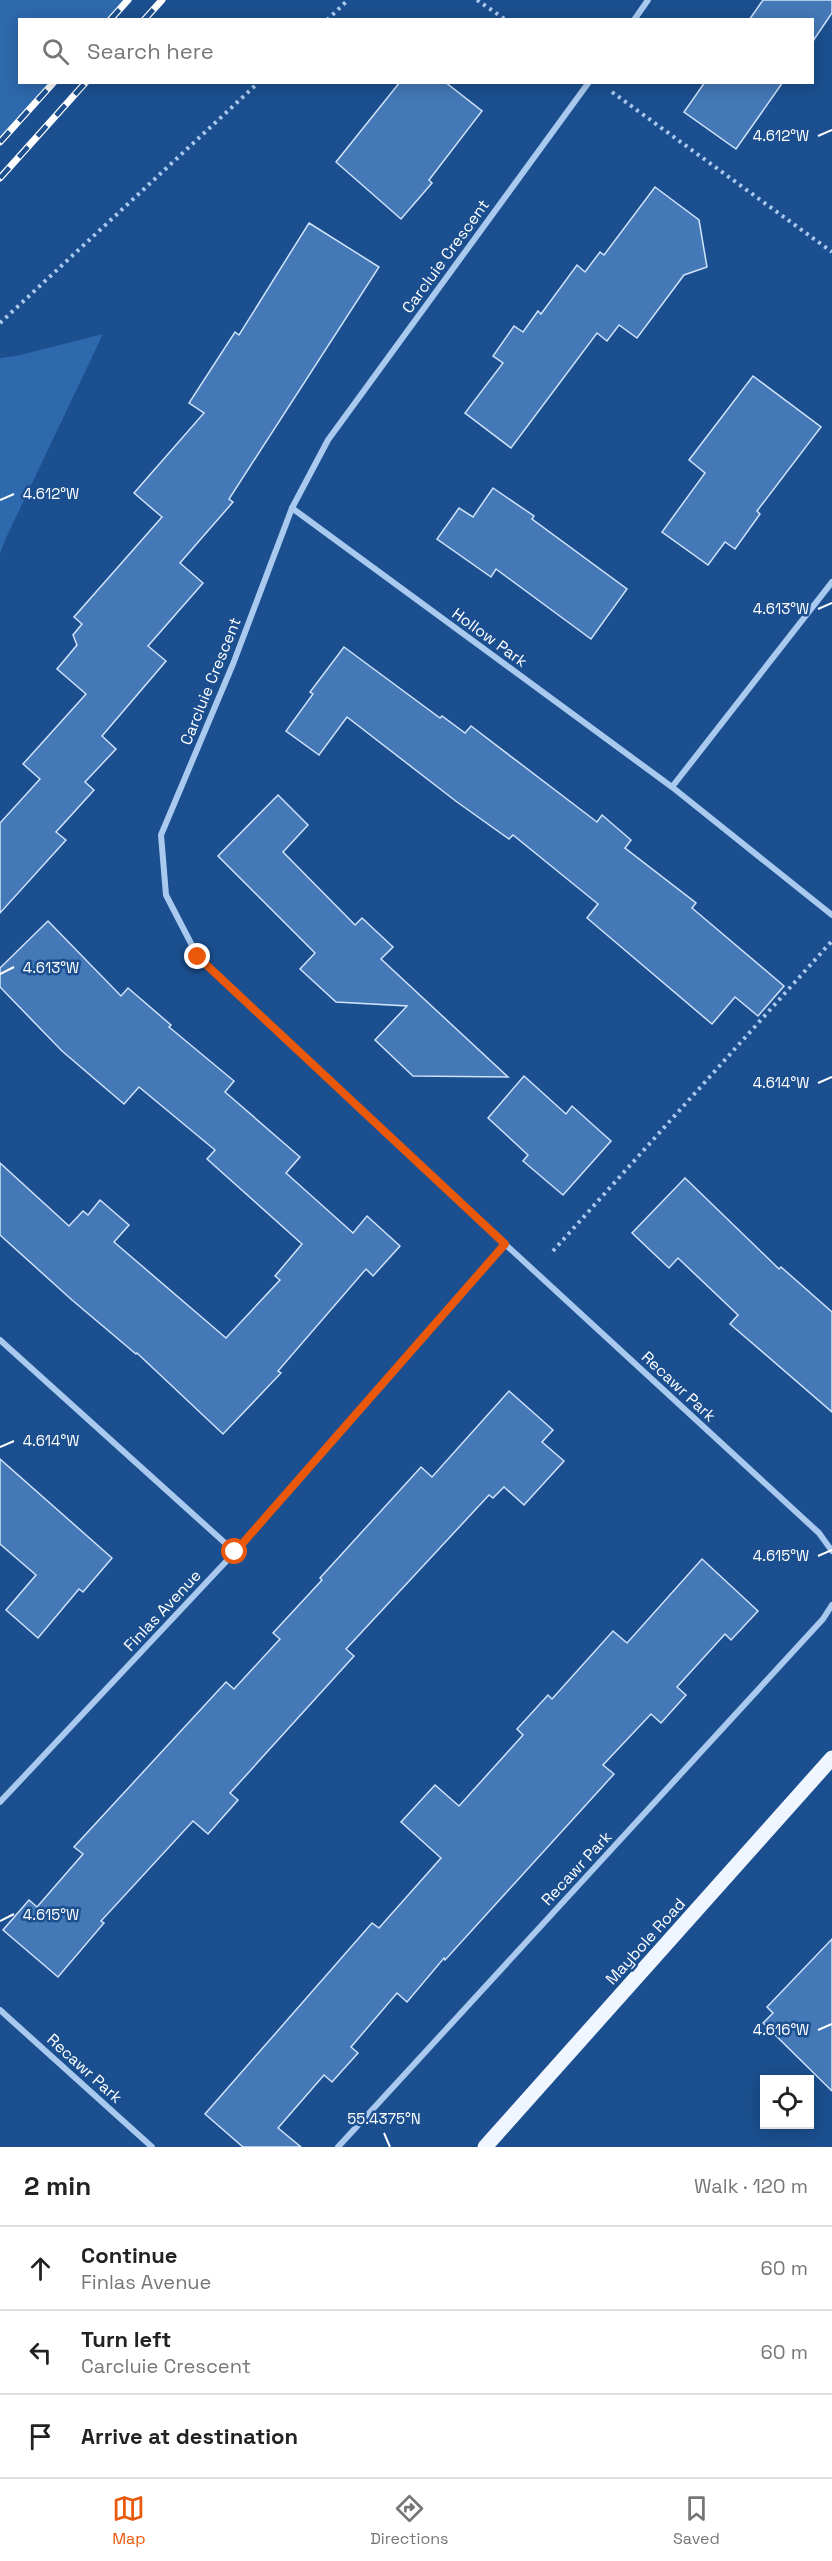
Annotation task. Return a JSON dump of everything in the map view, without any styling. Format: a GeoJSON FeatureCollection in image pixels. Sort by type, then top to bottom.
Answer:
{"type":"FeatureCollection","features":[{"type":"Feature","properties":{"kind":"main road","name":"Maybole Road"},"geometry":{"type":"LineString","coordinates":[[485,2147],[832,1758]]}},
{"type":"Feature","properties":{"kind":"street"},"geometry":{"type":"LineString","coordinates":[[635,18],[648,0]]}},
{"type":"Feature","properties":{"kind":"street","name":"Carcluie Crescent"},"geometry":{"type":"LineString","coordinates":[[505,1244],[198,957],[166,895],[161,835],[233,664],[292,508],[328,440],[588,84]]}},
{"type":"Feature","properties":{"kind":"street","name":"Hollow Park"},"geometry":{"type":"LineString","coordinates":[[292,508],[672,788],[832,915]]}},
{"type":"Feature","properties":{"kind":"street"},"geometry":{"type":"LineString","coordinates":[[672,788],[832,582]]}},
{"type":"Feature","properties":{"kind":"street","name":"Recawr Park"},"geometry":{"type":"LineString","coordinates":[[505,1244],[819,1533],[832,1551]]}},
{"type":"Feature","properties":{"kind":"street","name":"Finlas Avenue"},"geometry":{"type":"LineString","coordinates":[[0,1802],[235,1552],[505,1244]]}},
{"type":"Feature","properties":{"kind":"street"},"geometry":{"type":"LineString","coordinates":[[0,1340],[235,1552]]}},
{"type":"Feature","properties":{"kind":"street","name":"Recawr Park"},"geometry":{"type":"LineString","coordinates":[[338,2147],[823,1619],[832,1605]]}},
{"type":"Feature","properties":{"kind":"street","name":"Recawr Park"},"geometry":{"type":"LineString","coordinates":[[0,2010],[152,2147]]}},
{"type":"Feature","properties":{"kind":"path"},"geometry":{"type":"LineString","coordinates":[[329,18],[348,0]]}},
{"type":"Feature","properties":{"kind":"path"},"geometry":{"type":"LineString","coordinates":[[477,0],[503,18]]}},
{"type":"Feature","properties":{"kind":"path"},"geometry":{"type":"LineString","coordinates":[[0,324],[257,84]]}},
{"type":"Feature","properties":{"kind":"path"},"geometry":{"type":"LineString","coordinates":[[608,89],[832,252]]}},
{"type":"Feature","properties":{"kind":"path"},"geometry":{"type":"LineString","coordinates":[[534,1272],[832,941]]}},
{"type":"Feature","properties":{"kind":"shaded area"},"geometry":{"type":"Polygon","coordinates":[[[0,0],[127,0],[111,18],[18,18],[18,84],[52,84],[0,141],[0,0]]]}},
{"type":"Feature","properties":{"kind":"shaded area"},"geometry":{"type":"Polygon","coordinates":[[[103,334],[6,538],[0,554],[0,358],[103,334]]]}},
{"type":"Feature","properties":{"kind":"building"},"geometry":{"type":"Polygon","coordinates":[[[763,0],[832,0],[832,13],[814,40],[814,18],[750,18],[763,0]]]}},
{"type":"Feature","properties":{"kind":"building"},"geometry":{"type":"Polygon","coordinates":[[[398,84],[448,84],[482,111],[429,180],[432,183],[401,219],[336,162],[398,84]]]}},
{"type":"Feature","properties":{"kind":"building"},"geometry":{"type":"Polygon","coordinates":[[[704,84],[782,84],[736,149],[684,112],[704,84]]]}},
{"type":"Feature","properties":{"kind":"building"},"geometry":{"type":"Polygon","coordinates":[[[655,187],[699,220],[707,267],[684,275],[637,338],[619,325],[607,341],[597,333],[511,448],[465,413],[503,363],[493,356],[514,326],[523,332],[538,311],[541,314],[577,265],[585,272],[600,252],[604,255],[655,187]]]}},
{"type":"Feature","properties":{"kind":"building"},"geometry":{"type":"Polygon","coordinates":[[[309,223],[379,267],[229,499],[233,502],[180,563],[203,583],[148,646],[166,661],[102,736],[116,749],[85,782],[94,790],[56,832],[66,840],[0,913],[0,823],[40,779],[23,764],[86,694],[57,669],[77,645],[73,635],[82,624],[74,617],[162,517],[134,493],[204,413],[189,403],[235,332],[239,335],[309,223]]]}},
{"type":"Feature","properties":{"kind":"building"},"geometry":{"type":"Polygon","coordinates":[[[753,376],[821,427],[757,511],[760,514],[735,549],[725,542],[708,565],[662,532],[705,473],[689,460],[753,376]]]}},
{"type":"Feature","properties":{"kind":"building"},"geometry":{"type":"Polygon","coordinates":[[[493,488],[534,516],[532,519],[627,589],[591,639],[496,569],[491,577],[437,539],[459,508],[473,517],[493,488]]]}},
{"type":"Feature","properties":{"kind":"building"},"geometry":{"type":"Polygon","coordinates":[[[344,647],[440,718],[442,716],[465,733],[471,726],[597,822],[602,815],[631,840],[625,848],[696,903],[692,908],[784,986],[758,1016],[735,997],[712,1024],[587,918],[598,904],[513,835],[509,839],[347,717],[319,755],[286,731],[313,694],[310,692],[344,647]]]}},
{"type":"Feature","properties":{"kind":"building"},"geometry":{"type":"Polygon","coordinates":[[[278,795],[308,825],[283,852],[355,925],[362,918],[393,947],[381,959],[508,1077],[413,1076],[375,1040],[407,1006],[336,1002],[300,969],[315,953],[218,856],[278,795]]]}},
{"type":"Feature","properties":{"kind":"building"},"geometry":{"type":"Polygon","coordinates":[[[48,921],[121,996],[128,988],[171,1025],[169,1027],[234,1081],[225,1092],[300,1157],[286,1173],[353,1233],[367,1216],[400,1246],[373,1276],[366,1269],[278,1371],[281,1373],[223,1434],[137,1353],[72,1300],[0,1235],[0,1163],[69,1226],[83,1211],[88,1215],[100,1200],[129,1225],[114,1242],[226,1338],[280,1280],[275,1276],[302,1244],[207,1159],[215,1150],[139,1087],[124,1104],[62,1051],[0,987],[0,968],[48,921]]]}},
{"type":"Feature","properties":{"kind":"building"},"geometry":{"type":"Polygon","coordinates":[[[524,1076],[566,1114],[572,1106],[611,1141],[563,1195],[523,1161],[528,1155],[488,1118],[524,1076]]]}},
{"type":"Feature","properties":{"kind":"building"},"geometry":{"type":"Polygon","coordinates":[[[685,1178],[779,1269],[781,1267],[832,1312],[832,1412],[730,1324],[738,1315],[678,1258],[669,1268],[632,1233],[685,1178]]]}},
{"type":"Feature","properties":{"kind":"building"},"geometry":{"type":"Polygon","coordinates":[[[509,1391],[553,1430],[542,1442],[564,1461],[524,1505],[504,1487],[493,1498],[489,1495],[346,1649],[354,1656],[230,1793],[238,1800],[208,1834],[193,1821],[101,1921],[104,1923],[58,1977],[3,1930],[29,1900],[37,1907],[83,1854],[74,1847],[226,1682],[234,1689],[280,1639],[273,1633],[421,1467],[432,1477],[509,1391]]]}},
{"type":"Feature","properties":{"kind":"building"},"geometry":{"type":"Polygon","coordinates":[[[0,1459],[112,1558],[83,1592],[79,1589],[38,1638],[6,1610],[36,1575],[0,1544],[0,1459]]]}},
{"type":"Feature","properties":{"kind":"building"},"geometry":{"type":"Polygon","coordinates":[[[702,1559],[758,1611],[731,1640],[725,1634],[677,1687],[686,1695],[661,1723],[651,1714],[603,1765],[614,1774],[445,1960],[444,1958],[407,2002],[397,1993],[351,2047],[358,2053],[332,2082],[324,2075],[278,2128],[301,2147],[243,2147],[205,2114],[372,1923],[379,1928],[441,1858],[401,1822],[435,1785],[459,1806],[523,1735],[517,1729],[548,1695],[552,1699],[613,1631],[627,1643],[702,1559]]]}},
{"type":"Feature","properties":{"kind":"building"},"geometry":{"type":"Polygon","coordinates":[[[832,1939],[832,2091],[763,2023],[773,2013],[767,2007],[832,1939]]]}},
{"type":"Feature","properties":{"kind":"railway"},"geometry":{"type":"LineString","coordinates":[[112,18],[128,0]]}},
{"type":"Feature","properties":{"kind":"railway"},"geometry":{"type":"LineString","coordinates":[[146,18],[162,0]]}},
{"type":"Feature","properties":{"kind":"railway"},"geometry":{"type":"LineString","coordinates":[[0,142],[52,84]]}},
{"type":"Feature","properties":{"kind":"railway"},"geometry":{"type":"LineString","coordinates":[[0,178],[84,84]]}},
{"type":"Feature","properties":{"kind":"route"},"geometry":{"type":"LineString","coordinates":[[198,957],[505,1244],[235,1552]]}}]}
